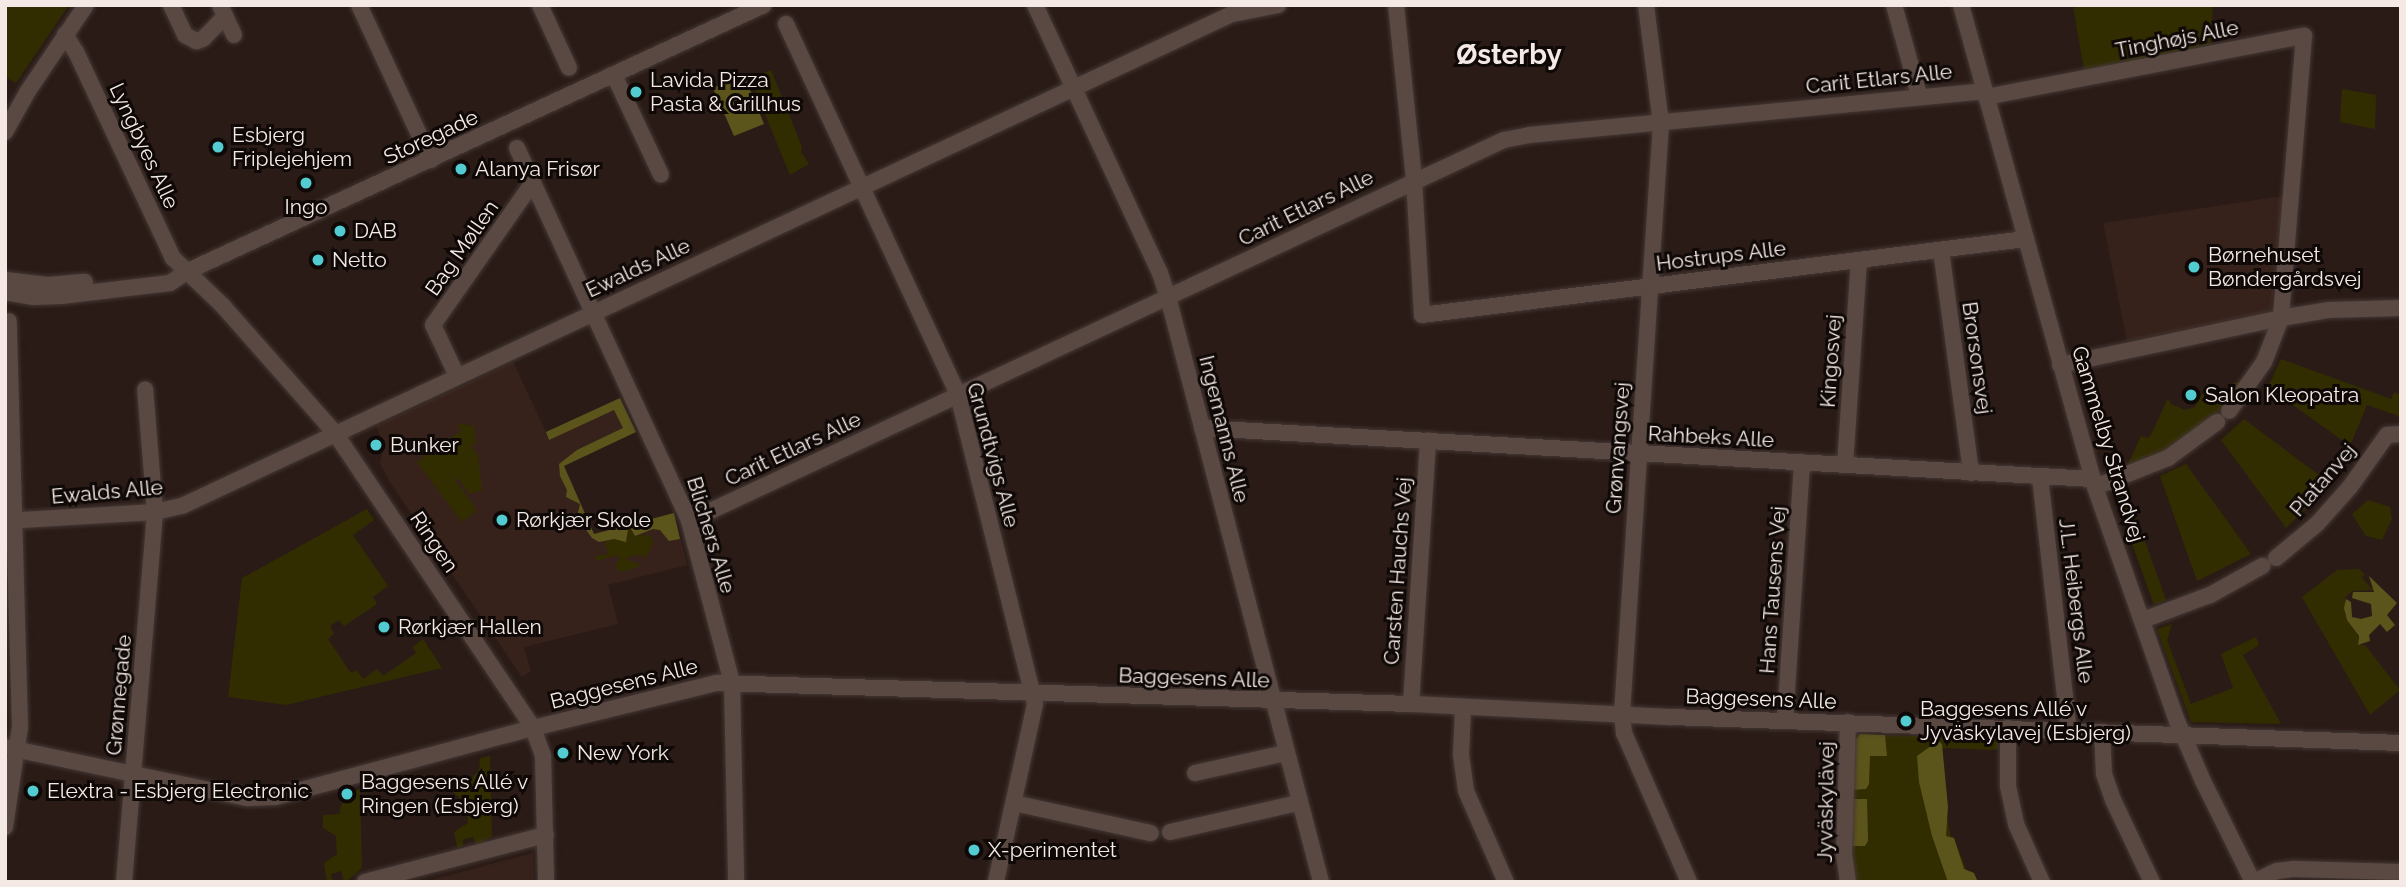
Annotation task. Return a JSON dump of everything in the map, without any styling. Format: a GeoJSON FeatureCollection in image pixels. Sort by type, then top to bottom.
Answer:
{"type":"FeatureCollection","features":[{"type":"Feature","properties":{"kind":"street"},"geometry":{"type":"LineString","coordinates":[[5,132],[65,34],[86,5]]}},
{"type":"Feature","properties":{"kind":"street"},"geometry":{"type":"LineString","coordinates":[[170,5],[185,35],[196,41],[203,39],[222,10]]}},
{"type":"Feature","properties":{"kind":"street"},"geometry":{"type":"LineString","coordinates":[[359,5],[431,160]]}},
{"type":"Feature","properties":{"kind":"street"},"geometry":{"type":"LineString","coordinates":[[540,5],[569,68]]}},
{"type":"Feature","properties":{"kind":"street","name":"Storegade"},"geometry":{"type":"LineString","coordinates":[[5,292],[51,296],[170,284],[188,271],[764,5]]}},
{"type":"Feature","properties":{"kind":"street","name":"Ingemanns Alle"},"geometry":{"type":"LineString","coordinates":[[1035,5],[1160,273],[1168,297],[1298,803],[1321,882]]}},
{"type":"Feature","properties":{"kind":"street","name":"Ewalds Alle"},"geometry":{"type":"LineString","coordinates":[[9,521],[155,512],[182,506],[1246,7],[1278,5]]}},
{"type":"Feature","properties":{"kind":"street"},"geometry":{"type":"LineString","coordinates":[[1396,5],[1414,180]]}},
{"type":"Feature","properties":{"kind":"street","name":"Grønvangsvej"},"geometry":{"type":"LineString","coordinates":[[1646,5],[1661,122],[1622,714],[1624,733],[1689,882]]}},
{"type":"Feature","properties":{"kind":"street"},"geometry":{"type":"LineString","coordinates":[[1894,5],[1919,95]]}},
{"type":"Feature","properties":{"kind":"street","name":"Gammelby Strandvej"},"geometry":{"type":"LineString","coordinates":[[1961,5],[2093,483],[2184,734],[2203,781],[2254,882]]}},
{"type":"Feature","properties":{"kind":"street"},"geometry":{"type":"LineString","coordinates":[[222,10],[234,35]]}},
{"type":"Feature","properties":{"kind":"street","name":"Grundtvigs Alle"},"geometry":{"type":"LineString","coordinates":[[786,24],[958,395],[1035,704],[996,882]]}},
{"type":"Feature","properties":{"kind":"street","name":"Lyngbyes Alle"},"geometry":{"type":"LineString","coordinates":[[65,34],[173,258],[188,271]]}},
{"type":"Feature","properties":{"kind":"street","name":"Tinghøjs Alle"},"geometry":{"type":"LineString","coordinates":[[1985,94],[2304,36],[2281,318]]}},
{"type":"Feature","properties":{"kind":"street"},"geometry":{"type":"LineString","coordinates":[[614,75],[661,175]]}},
{"type":"Feature","properties":{"kind":"street","name":"Carit Etlars Alle"},"geometry":{"type":"LineString","coordinates":[[689,521],[1504,140],[1919,95],[1985,94]]}},
{"type":"Feature","properties":{"kind":"street","name":"Blichers Alle"},"geometry":{"type":"LineString","coordinates":[[517,148],[595,311],[689,521],[732,684],[736,882]]}},
{"type":"Feature","properties":{"kind":"street","name":"Hostrups Alle"},"geometry":{"type":"LineString","coordinates":[[1414,180],[1422,314],[2025,239]]}},
{"type":"Feature","properties":{"kind":"street","name":"Bag Møllen"},"geometry":{"type":"LineString","coordinates":[[457,376],[433,325],[533,182]]}},
{"type":"Feature","properties":{"kind":"street","name":"Brorsonsvej"},"geometry":{"type":"LineString","coordinates":[[1941,250],[1971,472]]}},
{"type":"Feature","properties":{"kind":"street","name":"Kingosvej"},"geometry":{"type":"LineString","coordinates":[[1845,465],[1859,260]]}},
{"type":"Feature","properties":{"kind":"street","name":"Storegade"},"geometry":{"type":"LineString","coordinates":[[5,280],[48,285],[188,271]]}},
{"type":"Feature","properties":{"kind":"street","name":"Ringen"},"geometry":{"type":"LineString","coordinates":[[188,271],[335,433],[533,727],[544,756],[546,882]]}},
{"type":"Feature","properties":{"kind":"street"},"geometry":{"type":"LineString","coordinates":[[2060,365],[2281,318],[2329,310],[2401,308]]}},
{"type":"Feature","properties":{"kind":"street"},"geometry":{"type":"LineString","coordinates":[[2093,483],[2168,458],[2223,417],[2260,369],[2281,318]]}},
{"type":"Feature","properties":{"kind":"street"},"geometry":{"type":"LineString","coordinates":[[5,827],[11,748],[9,321]]}},
{"type":"Feature","properties":{"kind":"street","name":"Grønnegade"},"geometry":{"type":"LineString","coordinates":[[124,882],[155,512],[145,389]]}},
{"type":"Feature","properties":{"kind":"street","name":"Rahbeks Alle"},"geometry":{"type":"LineString","coordinates":[[1202,428],[1971,472],[2093,483]]}},
{"type":"Feature","properties":{"kind":"street","name":"Platanvej"},"geometry":{"type":"LineString","coordinates":[[2276,558],[2316,524],[2350,487],[2387,435],[2401,434]]}},
{"type":"Feature","properties":{"kind":"street","name":"Carsten Hauchs Vej"},"geometry":{"type":"LineString","coordinates":[[1411,704],[1428,441]]}},
{"type":"Feature","properties":{"kind":"street","name":"Hans Tausens Vej"},"geometry":{"type":"LineString","coordinates":[[1785,720],[1802,463]]}},
{"type":"Feature","properties":{"kind":"street","name":"J.L. Heibergs Alle"},"geometry":{"type":"LineString","coordinates":[[2040,477],[2069,731]]}},
{"type":"Feature","properties":{"kind":"street"},"geometry":{"type":"LineString","coordinates":[[2143,620],[2210,595],[2262,566]]}},
{"type":"Feature","properties":{"kind":"street","name":"Baggesens Alle"},"geometry":{"type":"LineString","coordinates":[[11,748],[248,798],[275,797],[533,727],[716,683],[1272,702],[1411,704],[1463,709],[2401,743]]}},
{"type":"Feature","properties":{"kind":"street"},"geometry":{"type":"LineString","coordinates":[[1463,709],[1461,755],[1466,791],[1506,882]]}},
{"type":"Feature","properties":{"kind":"street","name":"Jyväskylävej"},"geometry":{"type":"LineString","coordinates":[[1848,722],[1844,855],[1848,882]]}},
{"type":"Feature","properties":{"kind":"street"},"geometry":{"type":"LineString","coordinates":[[2008,728],[2008,786],[2013,811],[2042,882]]}},
{"type":"Feature","properties":{"kind":"street"},"geometry":{"type":"LineString","coordinates":[[2102,732],[2104,774],[2113,800],[2152,882]]}},
{"type":"Feature","properties":{"kind":"street"},"geometry":{"type":"LineString","coordinates":[[1195,773],[1285,753]]}},
{"type":"Feature","properties":{"kind":"street"},"geometry":{"type":"LineString","coordinates":[[1014,803],[1151,833]]}},
{"type":"Feature","properties":{"kind":"street"},"geometry":{"type":"LineString","coordinates":[[1170,832],[1298,803]]}},
{"type":"Feature","properties":{"kind":"street"},"geometry":{"type":"LineString","coordinates":[[365,882],[546,835]]}},
{"type":"Feature","properties":{"kind":"street"},"geometry":{"type":"LineString","coordinates":[[2254,882],[2277,871],[2294,869],[2401,872]]}},
{"type":"Feature","properties":{"kind":"shaded area"},"geometry":{"type":"Polygon","coordinates":[[[5,5],[69,5],[16,83],[5,77],[5,5]]]}},
{"type":"Feature","properties":{"kind":"shaded area"},"geometry":{"type":"Polygon","coordinates":[[[2073,5],[2213,5],[2210,45],[2084,70],[2073,5]]]}},
{"type":"Feature","properties":{"kind":"shaded area"},"geometry":{"type":"Polygon","coordinates":[[[771,70],[802,147],[801,152],[809,164],[790,175],[750,78],[771,70]]]}},
{"type":"Feature","properties":{"kind":"shaded area"},"geometry":{"type":"Polygon","coordinates":[[[744,75],[764,124],[734,136],[713,88],[744,75]]]}},
{"type":"Feature","properties":{"kind":"shaded area"},"geometry":{"type":"Polygon","coordinates":[[[2342,89],[2376,95],[2375,129],[2340,122],[2342,89]]]}},
{"type":"Feature","properties":{"kind":"shaded area","name":"Børnehuset Bøndergårdsvej"},"geometry":{"type":"Polygon","coordinates":[[[2283,196],[2271,311],[2127,341],[2103,223],[2283,196]]]}},
{"type":"Feature","properties":{"kind":"shaded area"},"geometry":{"type":"Polygon","coordinates":[[[2281,359],[2391,399],[2394,392],[2401,395],[2401,417],[2367,405],[2350,446],[2268,387],[2281,359]]]}},
{"type":"Feature","properties":{"kind":"shaded area","name":"Rørkjær Skole"},"geometry":{"type":"Polygon","coordinates":[[[513,362],[546,432],[620,398],[636,432],[564,466],[594,534],[674,513],[687,565],[608,585],[618,624],[524,647],[531,671],[522,677],[390,482],[380,463],[384,445],[376,426],[513,362]]]}},
{"type":"Feature","properties":{"kind":"shaded area"},"geometry":{"type":"Polygon","coordinates":[[[2245,381],[2238,391],[2215,416],[2159,456],[2126,469],[2141,436],[2148,438],[2151,435],[2168,398],[2171,404],[2185,410],[2195,407],[2202,393],[2206,398],[2238,390],[2233,383],[2245,381]]]}},
{"type":"Feature","properties":{"kind":"shaded area"},"geometry":{"type":"Polygon","coordinates":[[[620,398],[636,432],[564,466],[594,534],[674,513],[680,539],[669,541],[660,530],[653,529],[635,536],[631,529],[628,530],[626,542],[614,539],[599,542],[592,538],[577,517],[580,504],[566,497],[567,490],[560,476],[559,464],[577,450],[623,428],[614,410],[549,440],[546,432],[620,398]]]}},
{"type":"Feature","properties":{"kind":"shaded area"},"geometry":{"type":"Polygon","coordinates":[[[2244,419],[2331,484],[2286,528],[2221,440],[2244,419]]]}},
{"type":"Feature","properties":{"kind":"shaded area"},"geometry":{"type":"Polygon","coordinates":[[[457,423],[473,426],[475,431],[476,442],[471,447],[478,455],[482,490],[469,494],[458,478],[455,480],[477,510],[462,522],[417,462],[461,431],[457,423]]]}},
{"type":"Feature","properties":{"kind":"shaded area"},"geometry":{"type":"Polygon","coordinates":[[[2186,464],[2251,554],[2197,581],[2160,476],[2186,464]]]}},
{"type":"Feature","properties":{"kind":"shaded area"},"geometry":{"type":"Polygon","coordinates":[[[2127,491],[2166,600],[2154,605],[2115,496],[2127,491]]]}},
{"type":"Feature","properties":{"kind":"shaded area"},"geometry":{"type":"Polygon","coordinates":[[[2368,500],[2390,507],[2392,519],[2382,540],[2366,536],[2352,514],[2368,500]]]}},
{"type":"Feature","properties":{"kind":"shaded area"},"geometry":{"type":"Polygon","coordinates":[[[367,509],[374,520],[353,535],[388,586],[373,597],[377,604],[344,626],[339,620],[330,626],[334,634],[328,639],[351,673],[357,670],[363,679],[377,669],[383,676],[416,653],[413,647],[423,639],[442,668],[286,705],[228,697],[242,578],[367,509]]]}},
{"type":"Feature","properties":{"kind":"shaded area"},"geometry":{"type":"Polygon","coordinates":[[[631,529],[635,536],[649,535],[654,542],[646,558],[641,555],[628,557],[626,560],[638,563],[639,567],[619,572],[615,565],[620,560],[617,555],[597,561],[595,556],[609,554],[604,543],[608,540],[628,539],[627,530],[631,529]]]}},
{"type":"Feature","properties":{"kind":"shaded area"},"geometry":{"type":"Polygon","coordinates":[[[2359,569],[2365,574],[2362,578],[2373,590],[2352,591],[2345,598],[2345,614],[2358,636],[2358,645],[2365,645],[2400,690],[2370,715],[2302,597],[2337,570],[2359,569]]]}},
{"type":"Feature","properties":{"kind":"shaded area"},"geometry":{"type":"Polygon","coordinates":[[[2369,576],[2397,603],[2387,615],[2395,625],[2387,632],[2380,624],[2369,635],[2370,641],[2358,645],[2359,636],[2347,620],[2344,608],[2346,599],[2351,602],[2352,617],[2361,619],[2372,616],[2371,604],[2352,598],[2353,592],[2374,592],[2369,576]]]}},
{"type":"Feature","properties":{"kind":"shaded area"},"geometry":{"type":"Polygon","coordinates":[[[2172,624],[2167,640],[2191,704],[2233,688],[2221,654],[2256,637],[2259,645],[2243,655],[2281,724],[2191,722],[2157,629],[2172,624]]]}},
{"type":"Feature","properties":{"kind":"shaded area"},"geometry":{"type":"Polygon","coordinates":[[[1853,734],[1998,739],[1998,750],[1942,748],[1940,782],[1951,837],[1954,838],[1971,882],[1853,882],[1850,860],[1853,734]]]}},
{"type":"Feature","properties":{"kind":"shaded area"},"geometry":{"type":"Polygon","coordinates":[[[1860,734],[1885,735],[1887,756],[1870,756],[1869,784],[1866,789],[1851,790],[1853,744],[1860,734]]]}},
{"type":"Feature","properties":{"kind":"shaded area"},"geometry":{"type":"Polygon","coordinates":[[[1938,741],[1942,744],[1948,807],[1946,836],[1954,838],[1964,869],[1974,873],[1978,882],[1948,882],[1932,836],[1919,782],[1917,756],[1938,741]]]}},
{"type":"Feature","properties":{"kind":"shaded area"},"geometry":{"type":"Polygon","coordinates":[[[490,756],[492,836],[476,846],[473,837],[463,840],[463,847],[457,847],[454,832],[468,823],[467,803],[454,793],[453,779],[472,778],[479,770],[480,758],[490,756]]]}},
{"type":"Feature","properties":{"kind":"shaded area"},"geometry":{"type":"Polygon","coordinates":[[[360,789],[362,868],[344,881],[341,871],[331,874],[332,880],[327,882],[324,863],[337,854],[336,836],[323,828],[323,815],[339,814],[343,798],[352,797],[352,792],[360,789]]]}},
{"type":"Feature","properties":{"kind":"shaded area"},"geometry":{"type":"Polygon","coordinates":[[[1851,799],[1867,799],[1868,841],[1865,846],[1850,846],[1851,799]]]}},
{"type":"Feature","properties":{"kind":"shaded area"},"geometry":{"type":"Polygon","coordinates":[[[533,853],[534,882],[424,882],[533,853]]]}},
{"type":"Feature","properties":{"kind":"place","name":"Lavida Pizza Pasta & Grillhus"},"geometry":{"type":"Point","coordinates":[636,92]}},
{"type":"Feature","properties":{"kind":"place","name":"Esbjerg Friplejehjem"},"geometry":{"type":"Point","coordinates":[218,147]}},
{"type":"Feature","properties":{"kind":"place","name":"Alanya Frisør"},"geometry":{"type":"Point","coordinates":[461,169]}},
{"type":"Feature","properties":{"kind":"place","name":"Ingo"},"geometry":{"type":"Point","coordinates":[306,183]}},
{"type":"Feature","properties":{"kind":"place","name":"DAB"},"geometry":{"type":"Point","coordinates":[340,231]}},
{"type":"Feature","properties":{"kind":"place","name":"Netto"},"geometry":{"type":"Point","coordinates":[318,260]}},
{"type":"Feature","properties":{"kind":"place","name":"Børnehuset Bøndergårdsvej"},"geometry":{"type":"Point","coordinates":[2194,267]}},
{"type":"Feature","properties":{"kind":"place","name":"Salon Kleopatra"},"geometry":{"type":"Point","coordinates":[2191,395]}},
{"type":"Feature","properties":{"kind":"place","name":"Bunker"},"geometry":{"type":"Point","coordinates":[376,445]}},
{"type":"Feature","properties":{"kind":"place","name":"Rørkjær Skole"},"geometry":{"type":"Point","coordinates":[502,520]}},
{"type":"Feature","properties":{"kind":"place","name":"Rørkjær Hallen"},"geometry":{"type":"Point","coordinates":[384,627]}},
{"type":"Feature","properties":{"kind":"place","name":"Baggesens Allé v Jyväskylavej (Esbjerg)"},"geometry":{"type":"Point","coordinates":[1906,721]}},
{"type":"Feature","properties":{"kind":"place","name":"New York"},"geometry":{"type":"Point","coordinates":[563,753]}},
{"type":"Feature","properties":{"kind":"place","name":"Elextra - Esbjerg Electronic"},"geometry":{"type":"Point","coordinates":[33,791]}},
{"type":"Feature","properties":{"kind":"place","name":"Baggesens Allé v Ringen (Esbjerg)"},"geometry":{"type":"Point","coordinates":[347,794]}},
{"type":"Feature","properties":{"kind":"place","name":"X-perimentet"},"geometry":{"type":"Point","coordinates":[974,850]}},
{"type":"Feature","properties":{"kind":"district","name":"Østerby"},"geometry":{"type":"Point","coordinates":[1509,55]}}]}
